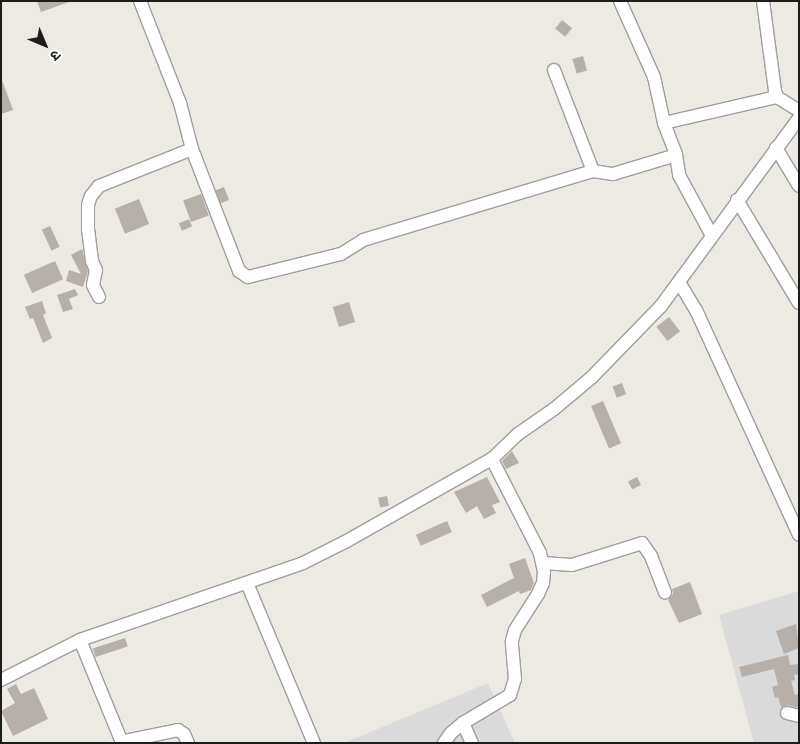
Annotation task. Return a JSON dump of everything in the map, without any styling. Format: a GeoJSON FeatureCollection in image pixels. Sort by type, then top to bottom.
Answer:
{"type":"FeatureCollection","features":[{"type":"Feature","properties":{"kind":"street"},"geometry":{"type":"LineString","coordinates":[[140,1],[180,103],[192,149],[239,271],[248,277],[341,254],[363,240],[593,172],[613,174],[676,155]]}},
{"type":"Feature","properties":{"kind":"street"},"geometry":{"type":"LineString","coordinates":[[620,1],[654,77],[664,122],[676,155],[680,175],[711,234]]}},
{"type":"Feature","properties":{"kind":"street"},"geometry":{"type":"LineString","coordinates":[[763,1],[777,97]]}},
{"type":"Feature","properties":{"kind":"street"},"geometry":{"type":"LineString","coordinates":[[554,70],[593,172]]}},
{"type":"Feature","properties":{"kind":"street"},"geometry":{"type":"LineString","coordinates":[[664,122],[777,97],[799,111]]}},
{"type":"Feature","properties":{"kind":"street"},"geometry":{"type":"LineString","coordinates":[[1,680],[80,640],[303,563],[345,542],[492,459],[518,434],[554,409],[592,377],[661,306],[711,234],[799,118]]}},
{"type":"Feature","properties":{"kind":"street"},"geometry":{"type":"LineString","coordinates":[[776,148],[799,186]]}},
{"type":"Feature","properties":{"kind":"street"},"geometry":{"type":"LineString","coordinates":[[99,297],[93,285],[96,270],[92,261],[88,230],[90,196],[99,186],[192,149]]}},
{"type":"Feature","properties":{"kind":"street"},"geometry":{"type":"LineString","coordinates":[[737,200],[799,303]]}},
{"type":"Feature","properties":{"kind":"street"},"geometry":{"type":"LineString","coordinates":[[679,282],[696,310],[799,535]]}},
{"type":"Feature","properties":{"kind":"street"},"geometry":{"type":"LineString","coordinates":[[444,743],[451,733],[463,723],[503,701],[514,687],[514,636],[521,618],[538,594],[543,582],[543,563],[492,459]]}},
{"type":"Feature","properties":{"kind":"street"},"geometry":{"type":"LineString","coordinates":[[543,563],[572,565],[642,544],[651,556],[665,592]]}},
{"type":"Feature","properties":{"kind":"street"},"geometry":{"type":"LineString","coordinates":[[247,583],[314,743]]}},
{"type":"Feature","properties":{"kind":"street"},"geometry":{"type":"LineString","coordinates":[[80,640],[121,740],[125,741],[178,730],[184,734],[188,743]]}},
{"type":"Feature","properties":{"kind":"street"},"geometry":{"type":"LineString","coordinates":[[463,723],[472,743]]}},
{"type":"Feature","properties":{"kind":"shaded area"},"geometry":{"type":"Polygon","coordinates":[[[799,591],[799,743],[754,743],[719,615],[799,591]]]}},
{"type":"Feature","properties":{"kind":"shaded area"},"geometry":{"type":"Polygon","coordinates":[[[488,683],[515,743],[344,743],[488,683]]]}},
{"type":"Feature","properties":{"kind":"building"},"geometry":{"type":"Polygon","coordinates":[[[37,1],[69,1],[69,2],[41,12],[37,1]]]}},
{"type":"Feature","properties":{"kind":"building"},"geometry":{"type":"Polygon","coordinates":[[[562,20],[572,28],[565,37],[555,29],[562,20]]]}},
{"type":"Feature","properties":{"kind":"building"},"geometry":{"type":"Polygon","coordinates":[[[583,56],[587,70],[577,73],[572,59],[583,56]]]}},
{"type":"Feature","properties":{"kind":"building"},"geometry":{"type":"Polygon","coordinates":[[[1,80],[13,110],[1,114],[1,80]]]}},
{"type":"Feature","properties":{"kind":"building"},"geometry":{"type":"Polygon","coordinates":[[[224,187],[229,200],[221,203],[216,190],[224,187]]]}},
{"type":"Feature","properties":{"kind":"building"},"geometry":{"type":"Polygon","coordinates":[[[201,194],[209,216],[191,222],[183,200],[201,194]]]}},
{"type":"Feature","properties":{"kind":"building"},"geometry":{"type":"Polygon","coordinates":[[[139,199],[149,224],[125,234],[115,209],[139,199]]]}},
{"type":"Feature","properties":{"kind":"building"},"geometry":{"type":"Polygon","coordinates":[[[189,219],[192,226],[182,231],[179,223],[189,219]]]}},
{"type":"Feature","properties":{"kind":"building"},"geometry":{"type":"Polygon","coordinates":[[[50,226],[60,247],[52,251],[42,230],[50,226]]]}},
{"type":"Feature","properties":{"kind":"building"},"geometry":{"type":"Polygon","coordinates":[[[82,249],[88,271],[83,287],[66,281],[69,270],[81,274],[71,255],[82,249]]]}},
{"type":"Feature","properties":{"kind":"building"},"geometry":{"type":"Polygon","coordinates":[[[55,261],[63,279],[32,293],[24,275],[55,261]]]}},
{"type":"Feature","properties":{"kind":"building"},"geometry":{"type":"Polygon","coordinates":[[[75,289],[78,295],[69,299],[73,309],[63,312],[57,295],[75,289]]]}},
{"type":"Feature","properties":{"kind":"building"},"geometry":{"type":"Polygon","coordinates":[[[42,301],[46,313],[43,315],[52,338],[43,343],[33,318],[30,319],[25,307],[42,301]]]}},
{"type":"Feature","properties":{"kind":"building"},"geometry":{"type":"Polygon","coordinates":[[[349,302],[355,322],[339,327],[333,307],[349,302]]]}},
{"type":"Feature","properties":{"kind":"building"},"geometry":{"type":"Polygon","coordinates":[[[669,317],[680,331],[667,341],[656,327],[669,317]]]}},
{"type":"Feature","properties":{"kind":"building"},"geometry":{"type":"Polygon","coordinates":[[[622,383],[626,394],[617,398],[613,386],[622,383]]]}},
{"type":"Feature","properties":{"kind":"building"},"geometry":{"type":"Polygon","coordinates":[[[603,401],[621,443],[609,448],[591,406],[603,401]]]}},
{"type":"Feature","properties":{"kind":"building"},"geometry":{"type":"Polygon","coordinates":[[[512,451],[519,463],[506,469],[502,461],[512,451]]]}},
{"type":"Feature","properties":{"kind":"building"},"geometry":{"type":"Polygon","coordinates":[[[487,477],[500,502],[492,505],[496,513],[484,519],[477,506],[466,513],[454,492],[487,477]]]}},
{"type":"Feature","properties":{"kind":"building"},"geometry":{"type":"Polygon","coordinates":[[[637,477],[641,485],[632,490],[628,482],[637,477]]]}},
{"type":"Feature","properties":{"kind":"building"},"geometry":{"type":"Polygon","coordinates":[[[387,496],[389,506],[380,508],[378,498],[387,496]]]}},
{"type":"Feature","properties":{"kind":"building"},"geometry":{"type":"Polygon","coordinates":[[[447,521],[452,532],[421,546],[416,535],[447,521]]]}},
{"type":"Feature","properties":{"kind":"building"},"geometry":{"type":"Polygon","coordinates":[[[525,558],[534,583],[531,590],[520,594],[519,591],[487,607],[481,595],[514,578],[509,564],[525,558]]]}},
{"type":"Feature","properties":{"kind":"building"},"geometry":{"type":"Polygon","coordinates":[[[690,582],[702,614],[679,623],[668,600],[673,594],[672,589],[690,582]]]}},
{"type":"Feature","properties":{"kind":"building"},"geometry":{"type":"Polygon","coordinates":[[[796,624],[799,648],[784,654],[776,631],[796,624]]]}},
{"type":"Feature","properties":{"kind":"building"},"geometry":{"type":"Polygon","coordinates":[[[125,638],[128,647],[95,657],[93,649],[125,638]]]}},
{"type":"Feature","properties":{"kind":"building"},"geometry":{"type":"Polygon","coordinates":[[[788,655],[790,665],[799,664],[799,674],[794,675],[795,680],[791,681],[795,695],[799,694],[799,708],[788,705],[781,707],[778,697],[775,698],[772,687],[778,685],[774,669],[742,677],[739,667],[788,655]]]}},
{"type":"Feature","properties":{"kind":"building"},"geometry":{"type":"Polygon","coordinates":[[[16,684],[21,694],[34,688],[48,719],[13,736],[1,711],[15,703],[7,689],[16,684]]]}}]}
